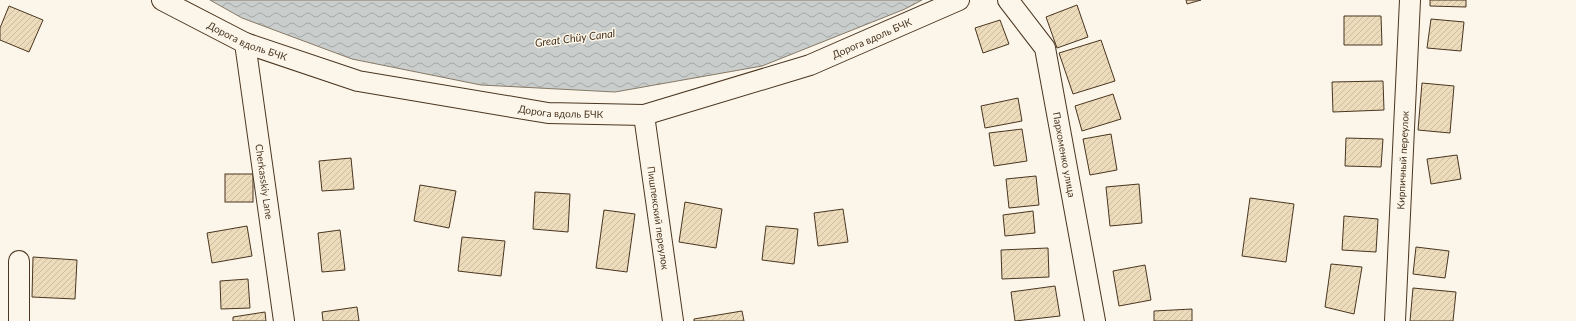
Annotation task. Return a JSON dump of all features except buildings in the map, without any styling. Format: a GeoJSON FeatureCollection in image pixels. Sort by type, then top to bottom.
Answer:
{"type":"FeatureCollection","features":[{"type":"Feature","properties":{"kind":"street","name":"Дорога вдоль БЧК"},"geometry":{"type":"LineString","coordinates":[[162,0],[245,43],[358,81],[548,113],[644,115],[810,65],[959,0]]}},
{"type":"Feature","properties":{"kind":"street","name":"Пархоменко улица"},"geometry":{"type":"LineString","coordinates":[[1008,0],[1045,48],[1095,321]]}},
{"type":"Feature","properties":{"kind":"street","name":"Кирпичный переулок"},"geometry":{"type":"LineString","coordinates":[[1395,321],[1410,0]]}},
{"type":"Feature","properties":{"kind":"street","name":"Cherkasskiy Lane"},"geometry":{"type":"LineString","coordinates":[[245,43],[284,321]]}},
{"type":"Feature","properties":{"kind":"street","name":"Пишпекский переулок"},"geometry":{"type":"LineString","coordinates":[[644,115],[673,321]]}},
{"type":"Feature","properties":{"kind":"street"},"geometry":{"type":"LineString","coordinates":[[19,321],[20,261]]}},
{"type":"Feature","properties":{"kind":"water","name":"Great Chüy Canal"},"geometry":{"type":"Polygon","coordinates":[[[210,0],[922,0],[905,9],[762,66],[615,92],[481,85],[352,59],[242,18],[210,0]]]}}]}
